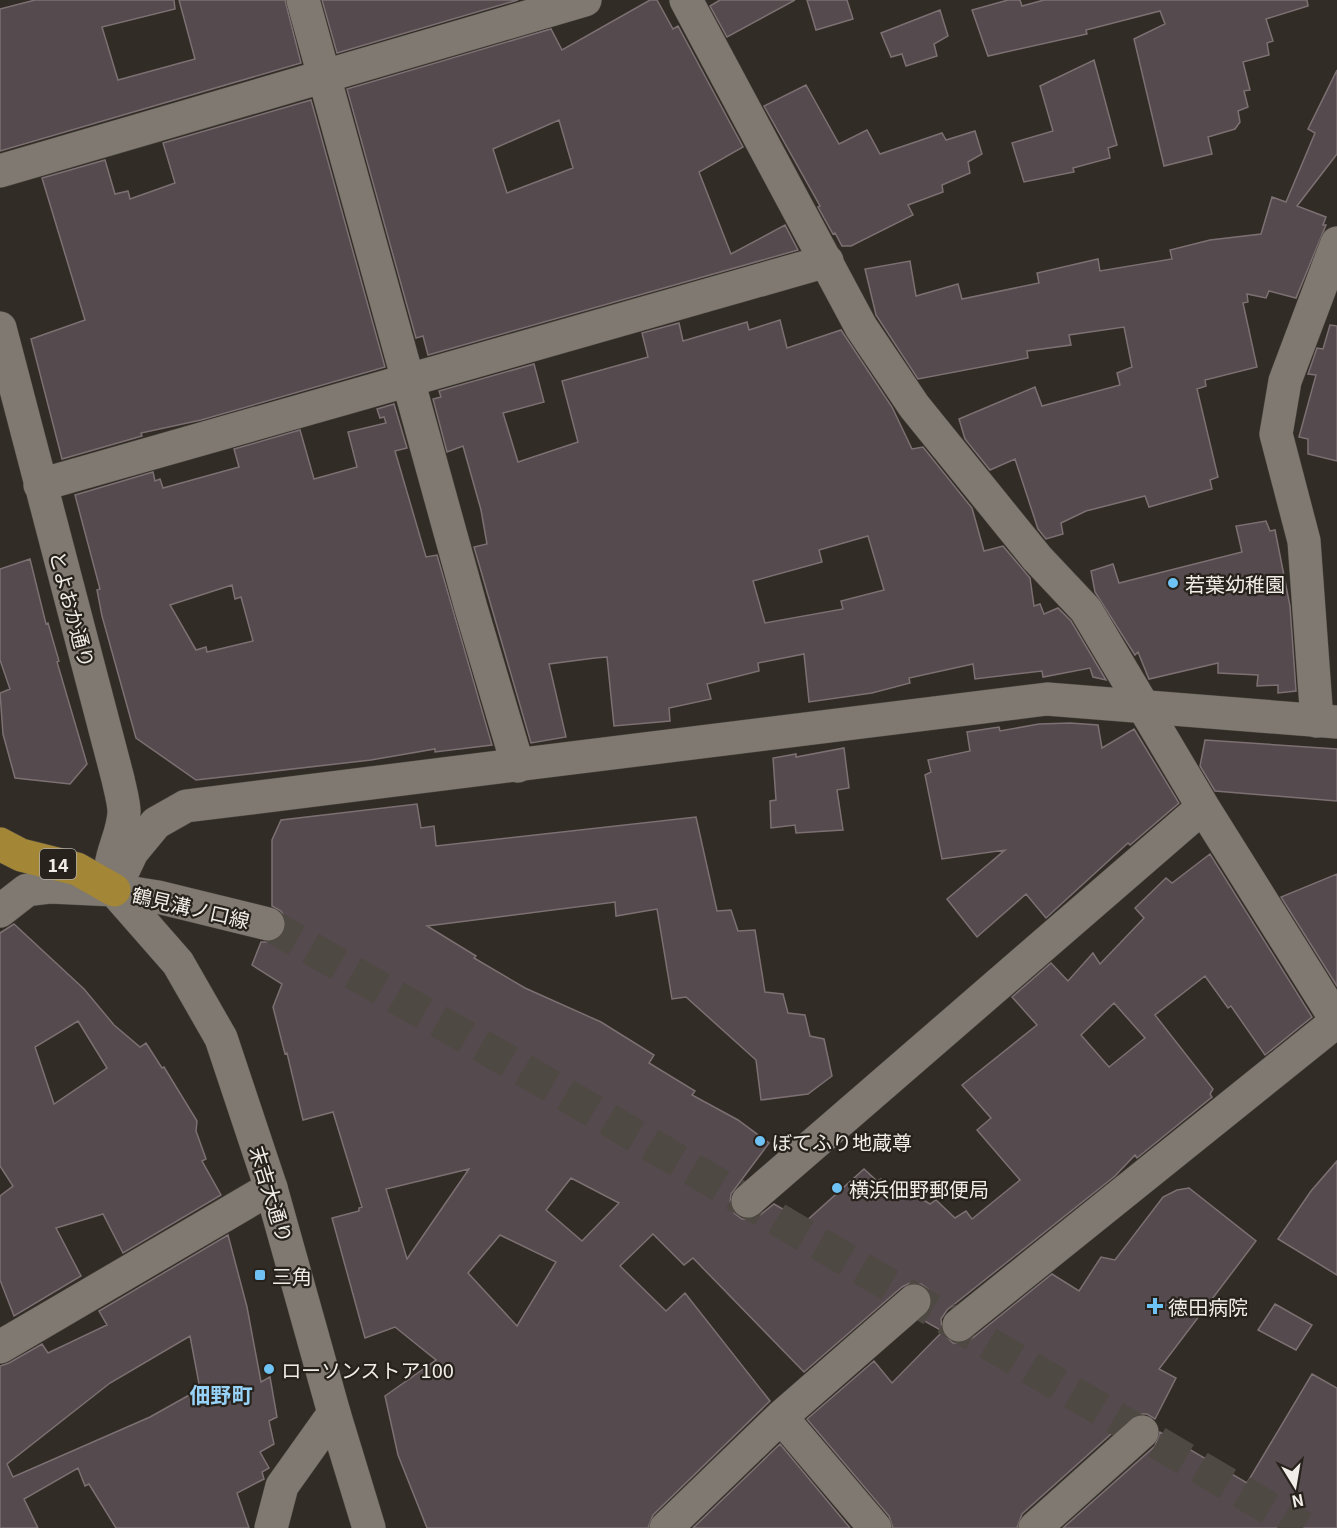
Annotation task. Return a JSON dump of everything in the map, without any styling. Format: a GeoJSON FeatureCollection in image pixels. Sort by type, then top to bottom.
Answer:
{"type":"FeatureCollection","features":[{"type":"Feature","properties":{"kind":"main road","name":"14"},"geometry":{"type":"LineString","coordinates":[[0,844],[21,855],[77,869],[114,890]]}},
{"type":"Feature","properties":{"kind":"street"},"geometry":{"type":"LineString","coordinates":[[303,0],[410,380],[471,608],[518,766]]}},
{"type":"Feature","properties":{"kind":"street"},"geometry":{"type":"LineString","coordinates":[[0,171],[585,0]]}},
{"type":"Feature","properties":{"kind":"street"},"geometry":{"type":"LineString","coordinates":[[686,0],[861,327],[914,406],[1025,543],[1086,610],[1140,706],[1337,1021],[959,1325]]}},
{"type":"Feature","properties":{"kind":"street"},"geometry":{"type":"LineString","coordinates":[[114,890],[132,852],[156,823],[186,806],[1047,699],[1327,722],[1304,541],[1276,434],[1285,381],[1337,243]]}},
{"type":"Feature","properties":{"kind":"street"},"geometry":{"type":"LineString","coordinates":[[39,485],[827,261]]}},
{"type":"Feature","properties":{"kind":"street","name":"とよおか通り"},"geometry":{"type":"LineString","coordinates":[[0,328],[39,485],[118,779],[124,811],[110,863],[109,876],[114,890]]}},
{"type":"Feature","properties":{"kind":"street"},"geometry":{"type":"LineString","coordinates":[[748,1201],[1203,807]]}},
{"type":"Feature","properties":{"kind":"street","name":"鶴見溝ノ口線"},"geometry":{"type":"LineString","coordinates":[[0,911],[27,890],[51,887],[114,890],[158,897],[268,924]]}},
{"type":"Feature","properties":{"kind":"street","name":"末吉大通り"},"geometry":{"type":"LineString","coordinates":[[114,890],[178,963],[221,1038],[272,1188],[334,1413],[369,1528]]}},
{"type":"Feature","properties":{"kind":"street"},"geometry":{"type":"LineString","coordinates":[[0,1347],[272,1188]]}},
{"type":"Feature","properties":{"kind":"street"},"geometry":{"type":"LineString","coordinates":[[666,1528],[781,1417],[914,1301]]}},
{"type":"Feature","properties":{"kind":"street"},"geometry":{"type":"LineString","coordinates":[[271,1528],[282,1485],[334,1413]]}},
{"type":"Feature","properties":{"kind":"street"},"geometry":{"type":"LineString","coordinates":[[781,1417],[875,1528]]}},
{"type":"Feature","properties":{"kind":"street"},"geometry":{"type":"LineString","coordinates":[[1035,1528],[1142,1432]]}},
{"type":"Feature","properties":{"kind":"building"},"geometry":{"type":"Polygon","coordinates":[[[35,0],[174,0],[175,9],[102,27],[118,80],[195,59],[179,0],[285,0],[301,63],[0,151],[0,9],[35,0]]]}},
{"type":"Feature","properties":{"kind":"building"},"geometry":{"type":"Polygon","coordinates":[[[322,0],[518,0],[337,53],[322,0]]]}},
{"type":"Feature","properties":{"kind":"building"},"geometry":{"type":"Polygon","coordinates":[[[650,0],[657,0],[673,29],[678,26],[743,147],[699,172],[731,254],[785,225],[798,250],[428,355],[423,336],[416,338],[347,89],[551,29],[562,50],[650,0]],[[559,120],[493,149],[507,193],[573,168],[559,120]]]}},
{"type":"Feature","properties":{"kind":"building"},"geometry":{"type":"Polygon","coordinates":[[[720,0],[795,0],[727,37],[710,6],[720,0]]]}},
{"type":"Feature","properties":{"kind":"building"},"geometry":{"type":"Polygon","coordinates":[[[807,0],[847,0],[853,19],[816,30],[807,0]]]}},
{"type":"Feature","properties":{"kind":"building"},"geometry":{"type":"Polygon","coordinates":[[[1008,0],[1020,0],[1022,6],[1044,0],[1307,0],[1308,6],[1266,19],[1273,41],[1267,43],[1269,55],[1243,62],[1250,90],[1244,91],[1248,107],[1238,111],[1240,122],[1235,129],[1208,137],[1212,154],[1164,166],[1134,39],[1165,24],[1160,11],[1086,30],[1087,34],[988,56],[972,10],[1008,0]]]}},
{"type":"Feature","properties":{"kind":"building"},"geometry":{"type":"Polygon","coordinates":[[[940,10],[948,36],[934,44],[937,56],[906,66],[902,54],[891,57],[881,33],[940,10]]]}},
{"type":"Feature","properties":{"kind":"building"},"geometry":{"type":"Polygon","coordinates":[[[1094,60],[1117,145],[1108,148],[1110,158],[1073,168],[1074,172],[1024,182],[1012,143],[1053,131],[1040,86],[1094,60]]]}},
{"type":"Feature","properties":{"kind":"building"},"geometry":{"type":"Polygon","coordinates":[[[1337,70],[1337,154],[1297,206],[1326,217],[1323,225],[1326,225],[1296,298],[1269,291],[1266,298],[1247,294],[1248,302],[1243,303],[1257,367],[1205,380],[1206,386],[1197,389],[1218,477],[1210,480],[1212,489],[1149,507],[1145,496],[1086,511],[1061,523],[1063,534],[1046,539],[1038,529],[1015,459],[990,470],[965,439],[959,419],[1035,387],[1042,406],[1120,385],[1117,373],[1132,367],[1124,327],[1069,335],[1071,345],[1027,351],[1028,358],[918,379],[876,315],[865,269],[910,261],[916,296],[958,284],[962,299],[1039,283],[1037,273],[1098,259],[1100,271],[1172,259],[1170,250],[1210,240],[1261,234],[1272,197],[1286,202],[1315,133],[1308,129],[1337,70]]]}},
{"type":"Feature","properties":{"kind":"building"},"geometry":{"type":"Polygon","coordinates":[[[806,85],[839,144],[867,130],[880,154],[942,133],[946,140],[975,131],[982,154],[968,162],[970,173],[942,185],[943,192],[908,205],[913,215],[851,246],[842,246],[835,233],[833,234],[818,207],[820,206],[764,106],[806,85]]]}},
{"type":"Feature","properties":{"kind":"building"},"geometry":{"type":"Polygon","coordinates":[[[311,100],[385,367],[201,420],[141,433],[142,436],[62,459],[31,339],[85,320],[42,178],[105,160],[115,194],[128,191],[130,199],[175,183],[163,143],[311,100]]]}},
{"type":"Feature","properties":{"kind":"building"},"geometry":{"type":"Polygon","coordinates":[[[780,320],[787,348],[841,330],[892,407],[912,449],[923,447],[972,508],[984,551],[1003,546],[1030,578],[1034,606],[1040,604],[1044,614],[1058,608],[1071,621],[1106,680],[1093,677],[1090,668],[1043,677],[1042,671],[975,679],[973,664],[909,678],[910,683],[872,693],[809,702],[804,654],[758,663],[759,671],[707,684],[711,699],[669,708],[670,721],[614,726],[607,657],[595,658],[549,664],[566,737],[531,743],[474,547],[487,544],[481,510],[463,446],[447,452],[433,399],[441,397],[439,391],[534,364],[544,402],[503,413],[518,462],[578,442],[562,381],[648,357],[642,333],[679,323],[683,341],[747,322],[749,330],[780,320]],[[868,536],[819,550],[822,562],[753,581],[765,623],[843,609],[841,601],[884,590],[868,536]]]}},
{"type":"Feature","properties":{"kind":"building"},"geometry":{"type":"Polygon","coordinates":[[[1330,325],[1337,326],[1337,461],[1308,454],[1308,439],[1299,437],[1316,375],[1308,374],[1317,348],[1323,349],[1330,325]]]}},
{"type":"Feature","properties":{"kind":"building"},"geometry":{"type":"Polygon","coordinates":[[[394,404],[407,448],[395,451],[426,557],[437,555],[492,745],[435,752],[435,749],[371,760],[196,780],[136,738],[102,616],[97,590],[100,589],[75,495],[153,472],[155,481],[160,479],[163,488],[239,467],[234,449],[300,430],[314,479],[357,467],[348,432],[386,423],[384,417],[380,418],[377,409],[394,404]],[[232,585],[170,605],[196,650],[206,647],[207,652],[253,641],[241,597],[235,599],[232,585]]]}},
{"type":"Feature","properties":{"kind":"building"},"geometry":{"type":"Polygon","coordinates":[[[1266,521],[1270,531],[1275,530],[1290,606],[1296,691],[1278,693],[1278,685],[1257,686],[1258,675],[1218,673],[1218,663],[1149,679],[1138,652],[1135,655],[1095,592],[1091,571],[1113,564],[1119,583],[1242,552],[1236,526],[1266,521]]]}},
{"type":"Feature","properties":{"kind":"building"},"geometry":{"type":"Polygon","coordinates":[[[30,559],[46,624],[48,623],[87,764],[70,784],[15,778],[3,734],[0,693],[10,689],[0,660],[0,569],[30,559]]]}},
{"type":"Feature","properties":{"kind":"building"},"geometry":{"type":"Polygon","coordinates":[[[1039,724],[1098,725],[1102,748],[1134,729],[1179,803],[1130,845],[1128,843],[1046,918],[1026,894],[977,937],[947,899],[1005,850],[942,859],[925,775],[931,772],[928,760],[970,751],[967,732],[999,727],[1000,731],[1039,724]]]}},
{"type":"Feature","properties":{"kind":"building"},"geometry":{"type":"Polygon","coordinates":[[[1205,740],[1337,749],[1337,801],[1215,791],[1200,766],[1205,740]]]}},
{"type":"Feature","properties":{"kind":"building"},"geometry":{"type":"Polygon","coordinates":[[[844,748],[849,788],[837,790],[843,830],[796,833],[795,825],[771,828],[770,801],[776,800],[773,758],[796,754],[796,757],[844,748]]]}},
{"type":"Feature","properties":{"kind":"building"},"geometry":{"type":"Polygon","coordinates":[[[417,804],[421,828],[434,826],[436,846],[696,817],[717,911],[731,910],[738,931],[755,930],[765,992],[783,994],[788,1013],[805,1015],[810,1036],[824,1039],[832,1076],[808,1094],[761,1100],[756,1060],[686,997],[672,999],[657,909],[616,916],[615,902],[427,926],[476,956],[474,958],[525,988],[601,1022],[654,1055],[649,1063],[695,1091],[692,1095],[738,1120],[769,1143],[731,1194],[730,1204],[734,1213],[742,1219],[752,1219],[774,1204],[805,1222],[864,1169],[877,1181],[881,1179],[893,1196],[904,1188],[930,1204],[936,1200],[955,1218],[966,1211],[972,1219],[1020,1180],[977,1130],[991,1118],[962,1085],[1037,1025],[1012,997],[1051,963],[1068,981],[1093,953],[1100,964],[1144,918],[1135,908],[1166,878],[1172,883],[1210,854],[1312,1017],[1265,1055],[1231,1006],[1228,1008],[1205,976],[1155,1015],[1213,1089],[1210,1094],[1212,1097],[1137,1158],[1135,1155],[1115,1176],[947,1310],[941,1319],[942,1331],[921,1319],[932,1306],[932,1298],[928,1289],[921,1284],[910,1283],[902,1287],[804,1372],[693,1258],[684,1265],[653,1234],[620,1266],[666,1311],[685,1293],[770,1401],[653,1515],[648,1528],[427,1528],[398,1455],[385,1396],[436,1360],[395,1327],[365,1338],[332,1218],[359,1211],[362,1207],[333,1112],[303,1120],[273,1007],[282,984],[252,965],[261,942],[274,942],[282,936],[286,928],[286,919],[281,911],[272,906],[272,840],[281,820],[417,804]],[[1114,1003],[1081,1035],[1109,1067],[1145,1038],[1114,1003]],[[469,1169],[386,1189],[407,1259],[469,1169]],[[571,1178],[546,1210],[582,1241],[619,1203],[571,1178]],[[500,1235],[468,1273],[517,1326],[556,1262],[500,1235]]]}},
{"type":"Feature","properties":{"kind":"building"},"geometry":{"type":"Polygon","coordinates":[[[1337,874],[1337,986],[1281,897],[1337,874]]]}},
{"type":"Feature","properties":{"kind":"building"},"geometry":{"type":"Polygon","coordinates":[[[14,924],[84,989],[114,1025],[140,1047],[146,1043],[162,1068],[164,1067],[197,1121],[196,1131],[206,1159],[202,1161],[221,1195],[123,1253],[103,1214],[56,1228],[81,1276],[14,1316],[0,1280],[0,1196],[13,1186],[0,1166],[0,933],[14,924]],[[78,1021],[35,1047],[54,1104],[107,1068],[78,1021]]]}},
{"type":"Feature","properties":{"kind":"building"},"geometry":{"type":"Polygon","coordinates":[[[1337,1161],[1337,1275],[1278,1239],[1311,1191],[1337,1161]]]}},
{"type":"Feature","properties":{"kind":"building"},"geometry":{"type":"Polygon","coordinates":[[[1189,1188],[1256,1241],[1159,1369],[1176,1378],[1155,1419],[1147,1414],[1129,1418],[1022,1514],[1017,1528],[893,1528],[889,1516],[807,1419],[874,1361],[892,1383],[942,1332],[953,1343],[970,1340],[1052,1274],[1079,1291],[1101,1257],[1115,1260],[1163,1197],[1177,1190],[1189,1188]]]}},
{"type":"Feature","properties":{"kind":"building"},"geometry":{"type":"Polygon","coordinates":[[[228,1235],[247,1307],[261,1382],[270,1377],[277,1417],[269,1421],[274,1444],[260,1452],[269,1468],[262,1472],[264,1479],[237,1493],[249,1528],[116,1528],[89,1484],[85,1486],[78,1468],[24,1499],[38,1528],[0,1528],[0,1366],[42,1344],[48,1353],[107,1325],[99,1311],[228,1235]],[[190,1336],[110,1383],[7,1464],[13,1477],[150,1417],[200,1389],[190,1336]]]}},
{"type":"Feature","properties":{"kind":"building"},"geometry":{"type":"Polygon","coordinates":[[[1275,1304],[1312,1325],[1296,1350],[1258,1330],[1275,1304]]]}},
{"type":"Feature","properties":{"kind":"building"},"geometry":{"type":"Polygon","coordinates":[[[1312,1374],[1337,1388],[1337,1528],[1063,1528],[1155,1446],[1160,1432],[1247,1483],[1312,1374]]]}},
{"type":"Feature","properties":{"kind":"building"},"geometry":{"type":"Polygon","coordinates":[[[780,1444],[850,1528],[693,1528],[780,1444]]]}},
{"type":"Feature","properties":{"kind":"tunnel"},"geometry":{"type":"LineString","coordinates":[[268,924],[510,1062],[1303,1528]]}},
{"type":"Feature","properties":{"kind":"place","name":"若葉幼稚園"},"geometry":{"type":"Point","coordinates":[1173,583]}},
{"type":"Feature","properties":{"kind":"place","name":"ぼてふり地蔵尊"},"geometry":{"type":"Point","coordinates":[760,1141]}},
{"type":"Feature","properties":{"kind":"place","name":"横浜佃野郵便局"},"geometry":{"type":"Point","coordinates":[837,1188]}},
{"type":"Feature","properties":{"kind":"place","name":"三角"},"geometry":{"type":"Point","coordinates":[260,1275]}},
{"type":"Feature","properties":{"kind":"place","name":"徳田病院"},"geometry":{"type":"Point","coordinates":[1155,1306]}},
{"type":"Feature","properties":{"kind":"place","name":"ローソンストア100"},"geometry":{"type":"Point","coordinates":[269,1369]}},
{"type":"Feature","properties":{"kind":"district","name":"佃野町"},"geometry":{"type":"Point","coordinates":[221,1394]}}]}
